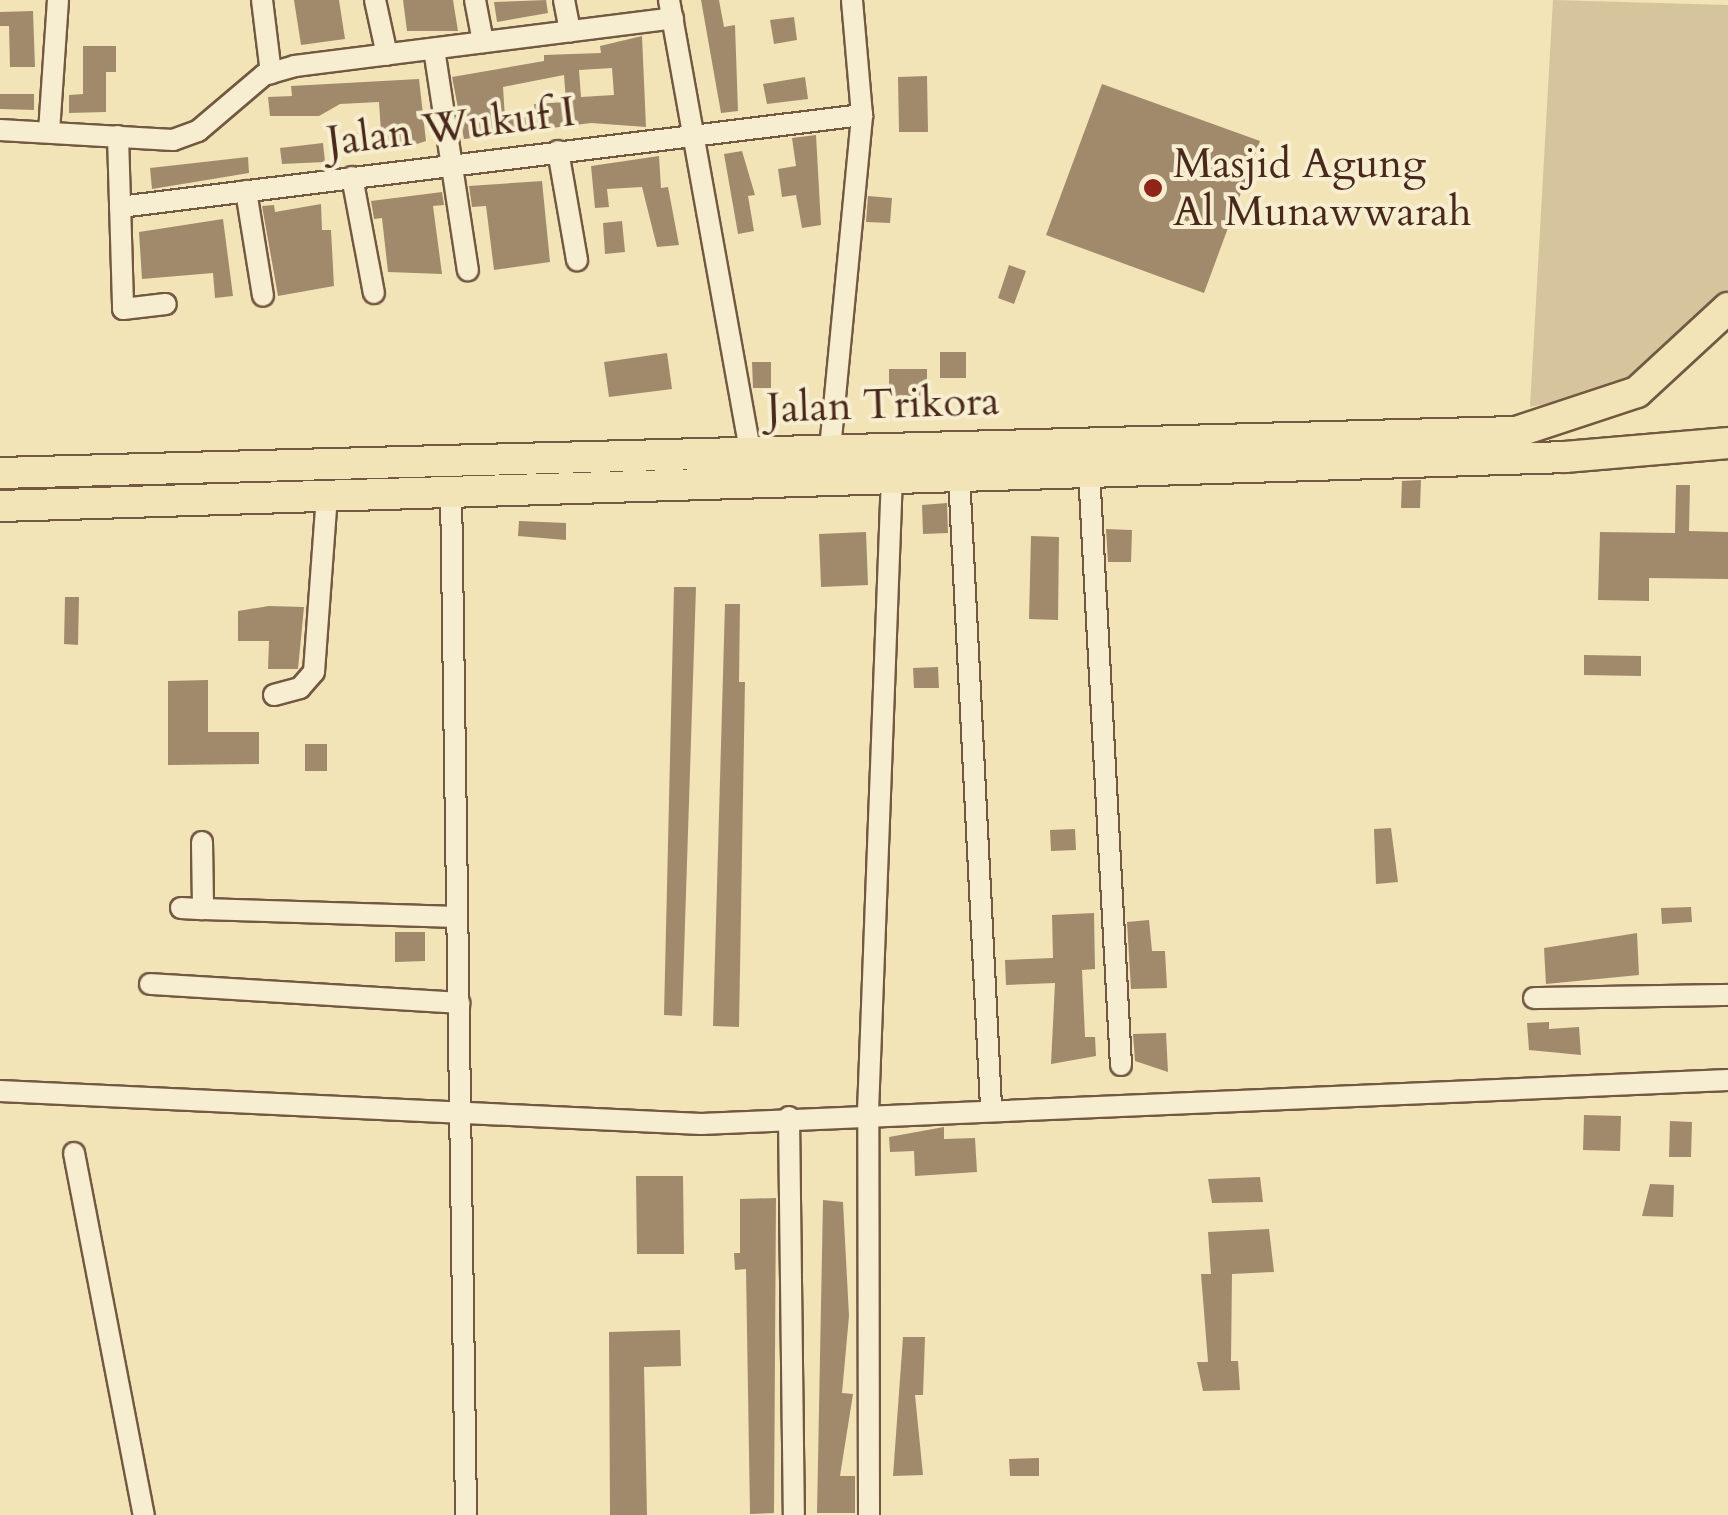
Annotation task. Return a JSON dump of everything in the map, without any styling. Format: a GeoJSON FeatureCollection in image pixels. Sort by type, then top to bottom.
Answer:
{"type":"FeatureCollection","features":[{"type":"Feature","properties":{"kind":"main road","name":"Jalan Trikora"},"geometry":{"type":"LineString","coordinates":[[0,506],[452,489],[529,473],[750,452],[1268,434],[1516,432],[1596,412],[1663,372],[1728,308]]}},
{"type":"Feature","properties":{"kind":"main road"},"geometry":{"type":"LineString","coordinates":[[1267,465],[1268,434]]}},
{"type":"Feature","properties":{"kind":"main road","name":"Jalan Trikora"},"geometry":{"type":"LineString","coordinates":[[0,473],[892,477],[1565,457],[1728,443]]}},
{"type":"Feature","properties":{"kind":"street"},"geometry":{"type":"LineString","coordinates":[[49,132],[58,0]]}},
{"type":"Feature","properties":{"kind":"street"},"geometry":{"type":"LineString","coordinates":[[262,0],[271,73]]}},
{"type":"Feature","properties":{"kind":"street"},"geometry":{"type":"LineString","coordinates":[[375,0],[387,55]]}},
{"type":"Feature","properties":{"kind":"street"},"geometry":{"type":"LineString","coordinates":[[474,0],[483,42]]}},
{"type":"Feature","properties":{"kind":"street"},"geometry":{"type":"LineString","coordinates":[[564,0],[570,32]]}},
{"type":"Feature","properties":{"kind":"street"},"geometry":{"type":"LineString","coordinates":[[830,449],[862,115],[852,0]]}},
{"type":"Feature","properties":{"kind":"street"},"geometry":{"type":"LineString","coordinates":[[0,130],[188,137],[271,73],[570,32],[671,9],[750,452]]}},
{"type":"Feature","properties":{"kind":"street"},"geometry":{"type":"LineString","coordinates":[[434,49],[468,270]]}},
{"type":"Feature","properties":{"kind":"street","name":"Jalan Wukuf I"},"geometry":{"type":"LineString","coordinates":[[120,207],[862,115]]}},
{"type":"Feature","properties":{"kind":"street"},"geometry":{"type":"LineString","coordinates":[[118,136],[122,309],[166,304]]}},
{"type":"Feature","properties":{"kind":"street"},"geometry":{"type":"LineString","coordinates":[[558,151],[577,260]]}},
{"type":"Feature","properties":{"kind":"street"},"geometry":{"type":"LineString","coordinates":[[352,177],[374,293]]}},
{"type":"Feature","properties":{"kind":"street"},"geometry":{"type":"LineString","coordinates":[[246,192],[262,296]]}},
{"type":"Feature","properties":{"kind":"street"},"geometry":{"type":"LineString","coordinates":[[1089,470],[1120,1066]]}},
{"type":"Feature","properties":{"kind":"street"},"geometry":{"type":"LineString","coordinates":[[958,475],[991,1106]]}},
{"type":"Feature","properties":{"kind":"street"},"geometry":{"type":"LineString","coordinates":[[869,1515],[868,1112],[892,477]]}},
{"type":"Feature","properties":{"kind":"street"},"geometry":{"type":"LineString","coordinates":[[452,489],[466,1515]]}},
{"type":"Feature","properties":{"kind":"street"},"geometry":{"type":"LineString","coordinates":[[274,695],[300,688],[314,672],[327,494]]}},
{"type":"Feature","properties":{"kind":"street"},"geometry":{"type":"LineString","coordinates":[[202,842],[204,908]]}},
{"type":"Feature","properties":{"kind":"street"},"geometry":{"type":"LineString","coordinates":[[181,908],[457,918]]}},
{"type":"Feature","properties":{"kind":"street"},"geometry":{"type":"LineString","coordinates":[[150,984],[458,1003]]}},
{"type":"Feature","properties":{"kind":"street"},"geometry":{"type":"LineString","coordinates":[[1534,998],[1728,995]]}},
{"type":"Feature","properties":{"kind":"street"},"geometry":{"type":"LineString","coordinates":[[0,1092],[170,1094],[460,1118],[701,1124],[991,1106],[1245,1106],[1728,1080]]}},
{"type":"Feature","properties":{"kind":"street"},"geometry":{"type":"LineString","coordinates":[[790,1117],[794,1515]]}},
{"type":"Feature","properties":{"kind":"street"},"geometry":{"type":"LineString","coordinates":[[74,1153],[144,1515]]}},
{"type":"Feature","properties":{"kind":"shaded area"},"geometry":{"type":"Polygon","coordinates":[[[1553,0],[1728,5],[1728,299],[1654,365],[1611,391],[1530,407],[1553,0]]]}},
{"type":"Feature","properties":{"kind":"building"},"geometry":{"type":"Polygon","coordinates":[[[294,0],[339,0],[345,39],[301,45],[294,0]]]}},
{"type":"Feature","properties":{"kind":"building"},"geometry":{"type":"Polygon","coordinates":[[[403,0],[453,0],[458,31],[407,31],[403,0]]]}},
{"type":"Feature","properties":{"kind":"building"},"geometry":{"type":"Polygon","coordinates":[[[546,0],[548,13],[497,22],[494,2],[546,0]]]}},
{"type":"Feature","properties":{"kind":"building"},"geometry":{"type":"Polygon","coordinates":[[[701,0],[719,0],[724,27],[735,25],[738,111],[721,113],[701,0]]]}},
{"type":"Feature","properties":{"kind":"building"},"geometry":{"type":"Polygon","coordinates":[[[33,11],[35,67],[10,67],[9,26],[0,26],[0,12],[33,11]]]}},
{"type":"Feature","properties":{"kind":"building"},"geometry":{"type":"Polygon","coordinates":[[[794,17],[797,40],[774,44],[770,20],[794,17]]]}},
{"type":"Feature","properties":{"kind":"building"},"geometry":{"type":"Polygon","coordinates":[[[642,36],[646,127],[591,123],[464,139],[452,77],[544,61],[544,55],[601,53],[600,46],[642,36]],[[612,68],[579,70],[581,97],[614,95],[612,68]],[[564,75],[503,87],[505,118],[535,116],[534,104],[566,102],[564,75]]]}},
{"type":"Feature","properties":{"kind":"building"},"geometry":{"type":"Polygon","coordinates":[[[83,46],[116,46],[116,72],[106,72],[106,112],[69,113],[69,95],[83,94],[83,46]]]}},
{"type":"Feature","properties":{"kind":"building"},"geometry":{"type":"Polygon","coordinates":[[[927,76],[928,132],[899,132],[898,77],[927,76]]]}},
{"type":"Feature","properties":{"kind":"building"},"geometry":{"type":"Polygon","coordinates":[[[805,77],[808,99],[767,104],[763,84],[805,77]]]}},
{"type":"Feature","properties":{"kind":"building"},"geometry":{"type":"Polygon","coordinates":[[[419,79],[426,141],[408,147],[357,150],[356,133],[381,132],[379,102],[340,104],[319,116],[270,116],[268,97],[292,96],[291,86],[419,79]]]}},
{"type":"Feature","properties":{"kind":"building","name":"Masjid Agung Al Munawwarah"},"geometry":{"type":"Polygon","coordinates":[[[1102,84],[1260,141],[1204,293],[1046,235],[1102,84]]]}},
{"type":"Feature","properties":{"kind":"building"},"geometry":{"type":"Polygon","coordinates":[[[0,94],[34,94],[34,110],[0,109],[0,94]]]}},
{"type":"Feature","properties":{"kind":"building"},"geometry":{"type":"Polygon","coordinates":[[[816,135],[821,225],[802,228],[796,195],[782,197],[778,169],[796,166],[792,138],[816,135]]]}},
{"type":"Feature","properties":{"kind":"building"},"geometry":{"type":"Polygon","coordinates":[[[323,143],[325,162],[282,164],[280,148],[323,143]]]}},
{"type":"Feature","properties":{"kind":"building"},"geometry":{"type":"Polygon","coordinates":[[[742,151],[755,195],[748,196],[754,231],[738,234],[724,154],[742,151]]]}},
{"type":"Feature","properties":{"kind":"building"},"geometry":{"type":"Polygon","coordinates":[[[659,156],[661,188],[668,187],[679,245],[657,247],[642,187],[607,189],[609,207],[595,208],[591,166],[659,156]]]}},
{"type":"Feature","properties":{"kind":"building"},"geometry":{"type":"Polygon","coordinates":[[[248,157],[249,173],[152,189],[150,168],[248,157]]]}},
{"type":"Feature","properties":{"kind":"building"},"geometry":{"type":"Polygon","coordinates":[[[542,181],[550,262],[494,270],[486,206],[472,207],[469,186],[542,181]]]}},
{"type":"Feature","properties":{"kind":"building"},"geometry":{"type":"Polygon","coordinates":[[[442,192],[444,205],[433,206],[442,274],[388,272],[382,218],[374,219],[371,201],[442,192]]]}},
{"type":"Feature","properties":{"kind":"building"},"geometry":{"type":"Polygon","coordinates":[[[868,196],[892,198],[890,223],[866,222],[868,196]]]}},
{"type":"Feature","properties":{"kind":"building"},"geometry":{"type":"Polygon","coordinates":[[[321,204],[322,230],[331,230],[334,286],[278,296],[262,206],[274,205],[275,212],[321,204]]]}},
{"type":"Feature","properties":{"kind":"building"},"geometry":{"type":"Polygon","coordinates":[[[223,219],[233,296],[215,298],[213,273],[142,279],[139,232],[223,219]]]}},
{"type":"Feature","properties":{"kind":"building"},"geometry":{"type":"Polygon","coordinates":[[[622,221],[625,252],[605,254],[603,223],[622,221]]]}},
{"type":"Feature","properties":{"kind":"building"},"geometry":{"type":"Polygon","coordinates":[[[1009,265],[1026,271],[1014,304],[998,298],[1009,265]]]}},
{"type":"Feature","properties":{"kind":"building"},"geometry":{"type":"Polygon","coordinates":[[[940,352],[966,352],[966,378],[940,378],[940,352]]]}},
{"type":"Feature","properties":{"kind":"building"},"geometry":{"type":"Polygon","coordinates":[[[667,353],[672,389],[609,397],[604,362],[667,353]]]}},
{"type":"Feature","properties":{"kind":"building"},"geometry":{"type":"Polygon","coordinates":[[[752,362],[771,362],[771,388],[753,388],[752,362]]]}},
{"type":"Feature","properties":{"kind":"building"},"geometry":{"type":"Polygon","coordinates":[[[889,369],[927,369],[927,396],[889,397],[889,369]]]}},
{"type":"Feature","properties":{"kind":"building"},"geometry":{"type":"Polygon","coordinates":[[[1421,480],[1420,508],[1401,508],[1402,481],[1421,480]]]}},
{"type":"Feature","properties":{"kind":"building"},"geometry":{"type":"Polygon","coordinates":[[[1676,485],[1690,485],[1689,531],[1728,532],[1728,579],[1649,578],[1649,601],[1598,600],[1600,532],[1675,533],[1676,485]]]}},
{"type":"Feature","properties":{"kind":"building"},"geometry":{"type":"Polygon","coordinates":[[[947,503],[948,533],[923,534],[922,505],[947,503]]]}},
{"type":"Feature","properties":{"kind":"building"},"geometry":{"type":"Polygon","coordinates":[[[519,521],[566,523],[566,540],[518,536],[519,521]]]}},
{"type":"Feature","properties":{"kind":"building"},"geometry":{"type":"Polygon","coordinates":[[[1106,529],[1132,530],[1131,562],[1108,562],[1106,529]]]}},
{"type":"Feature","properties":{"kind":"building"},"geometry":{"type":"Polygon","coordinates":[[[866,532],[868,585],[821,587],[819,534],[866,532]]]}},
{"type":"Feature","properties":{"kind":"building"},"geometry":{"type":"Polygon","coordinates":[[[1031,536],[1059,537],[1058,620],[1029,619],[1031,536]]]}},
{"type":"Feature","properties":{"kind":"building"},"geometry":{"type":"Polygon","coordinates":[[[674,587],[696,587],[682,1016],[664,1015],[674,587]]]}},
{"type":"Feature","properties":{"kind":"building"},"geometry":{"type":"Polygon","coordinates":[[[65,597],[79,597],[78,645],[64,644],[65,597]]]}},
{"type":"Feature","properties":{"kind":"building"},"geometry":{"type":"Polygon","coordinates":[[[725,604],[740,604],[739,682],[745,682],[739,1027],[713,1026],[725,604]]]}},
{"type":"Feature","properties":{"kind":"building"},"geometry":{"type":"Polygon","coordinates":[[[269,606],[304,607],[298,669],[268,669],[269,641],[238,641],[238,611],[269,606]]]}},
{"type":"Feature","properties":{"kind":"building"},"geometry":{"type":"Polygon","coordinates":[[[1584,655],[1641,656],[1641,676],[1584,675],[1584,655]]]}},
{"type":"Feature","properties":{"kind":"building"},"geometry":{"type":"Polygon","coordinates":[[[938,667],[939,688],[914,688],[913,668],[938,667]]]}},
{"type":"Feature","properties":{"kind":"building"},"geometry":{"type":"Polygon","coordinates":[[[208,680],[208,732],[259,732],[259,764],[168,765],[168,681],[208,680]]]}},
{"type":"Feature","properties":{"kind":"building"},"geometry":{"type":"Polygon","coordinates":[[[305,744],[327,744],[327,771],[305,771],[305,744]]]}},
{"type":"Feature","properties":{"kind":"building"},"geometry":{"type":"Polygon","coordinates":[[[1391,828],[1398,882],[1376,884],[1374,829],[1391,828]]]}},
{"type":"Feature","properties":{"kind":"building"},"geometry":{"type":"Polygon","coordinates":[[[1075,829],[1076,850],[1051,851],[1050,830],[1075,829]]]}},
{"type":"Feature","properties":{"kind":"building"},"geometry":{"type":"Polygon","coordinates":[[[1691,907],[1692,922],[1662,924],[1661,908],[1691,907]]]}},
{"type":"Feature","properties":{"kind":"building"},"geometry":{"type":"Polygon","coordinates":[[[1094,913],[1095,969],[1082,970],[1085,1037],[1095,1037],[1096,1056],[1051,1064],[1055,983],[1006,985],[1005,960],[1053,958],[1052,915],[1094,913]]]}},
{"type":"Feature","properties":{"kind":"building"},"geometry":{"type":"Polygon","coordinates":[[[1149,920],[1152,951],[1165,951],[1167,988],[1131,989],[1127,922],[1149,920]]]}},
{"type":"Feature","properties":{"kind":"building"},"geometry":{"type":"Polygon","coordinates":[[[395,932],[425,932],[425,961],[395,962],[395,932]]]}},
{"type":"Feature","properties":{"kind":"building"},"geometry":{"type":"Polygon","coordinates":[[[1637,933],[1639,975],[1546,984],[1544,948],[1637,933]]]}},
{"type":"Feature","properties":{"kind":"building"},"geometry":{"type":"Polygon","coordinates":[[[1549,1022],[1549,1029],[1579,1027],[1581,1055],[1529,1050],[1527,1023],[1549,1022]]]}},
{"type":"Feature","properties":{"kind":"building"},"geometry":{"type":"Polygon","coordinates":[[[1166,1033],[1168,1072],[1135,1061],[1133,1034],[1166,1033]]]}},
{"type":"Feature","properties":{"kind":"building"},"geometry":{"type":"Polygon","coordinates":[[[1584,1115],[1621,1116],[1620,1151],[1583,1150],[1584,1115]]]}},
{"type":"Feature","properties":{"kind":"building"},"geometry":{"type":"Polygon","coordinates":[[[1670,1121],[1692,1122],[1691,1157],[1669,1157],[1670,1121]]]}},
{"type":"Feature","properties":{"kind":"building"},"geometry":{"type":"Polygon","coordinates":[[[944,1127],[944,1139],[975,1138],[977,1172],[915,1176],[914,1151],[890,1152],[889,1137],[944,1127]]]}},
{"type":"Feature","properties":{"kind":"building"},"geometry":{"type":"Polygon","coordinates":[[[636,1176],[683,1176],[684,1254],[637,1254],[636,1176]]]}},
{"type":"Feature","properties":{"kind":"building"},"geometry":{"type":"Polygon","coordinates":[[[1260,1177],[1263,1202],[1212,1203],[1208,1179],[1260,1177]]]}},
{"type":"Feature","properties":{"kind":"building"},"geometry":{"type":"Polygon","coordinates":[[[1650,1184],[1674,1185],[1673,1217],[1642,1216],[1650,1184]]]}},
{"type":"Feature","properties":{"kind":"building"},"geometry":{"type":"Polygon","coordinates":[[[776,1198],[774,1513],[750,1514],[746,1269],[735,1270],[734,1253],[740,1253],[740,1199],[776,1198]]]}},
{"type":"Feature","properties":{"kind":"building"},"geometry":{"type":"Polygon","coordinates":[[[823,1200],[843,1202],[849,1316],[842,1393],[853,1394],[840,1476],[855,1476],[855,1513],[817,1513],[823,1200]]]}},
{"type":"Feature","properties":{"kind":"building"},"geometry":{"type":"Polygon","coordinates":[[[1269,1229],[1274,1272],[1232,1274],[1231,1361],[1238,1361],[1240,1390],[1203,1391],[1197,1362],[1208,1362],[1201,1274],[1211,1274],[1208,1232],[1269,1229]]]}},
{"type":"Feature","properties":{"kind":"building"},"geometry":{"type":"Polygon","coordinates":[[[680,1330],[681,1366],[644,1367],[647,1515],[610,1515],[609,1332],[680,1330]]]}},
{"type":"Feature","properties":{"kind":"building"},"geometry":{"type":"Polygon","coordinates":[[[903,1337],[925,1337],[923,1395],[915,1395],[923,1475],[893,1476],[903,1337]]]}},
{"type":"Feature","properties":{"kind":"building"},"geometry":{"type":"Polygon","coordinates":[[[1039,1458],[1039,1476],[1010,1476],[1009,1459],[1039,1458]]]}},
{"type":"Feature","properties":{"kind":"place","name":"Masjid Agung Al Munawwarah"},"geometry":{"type":"Point","coordinates":[1153,188]}}]}
